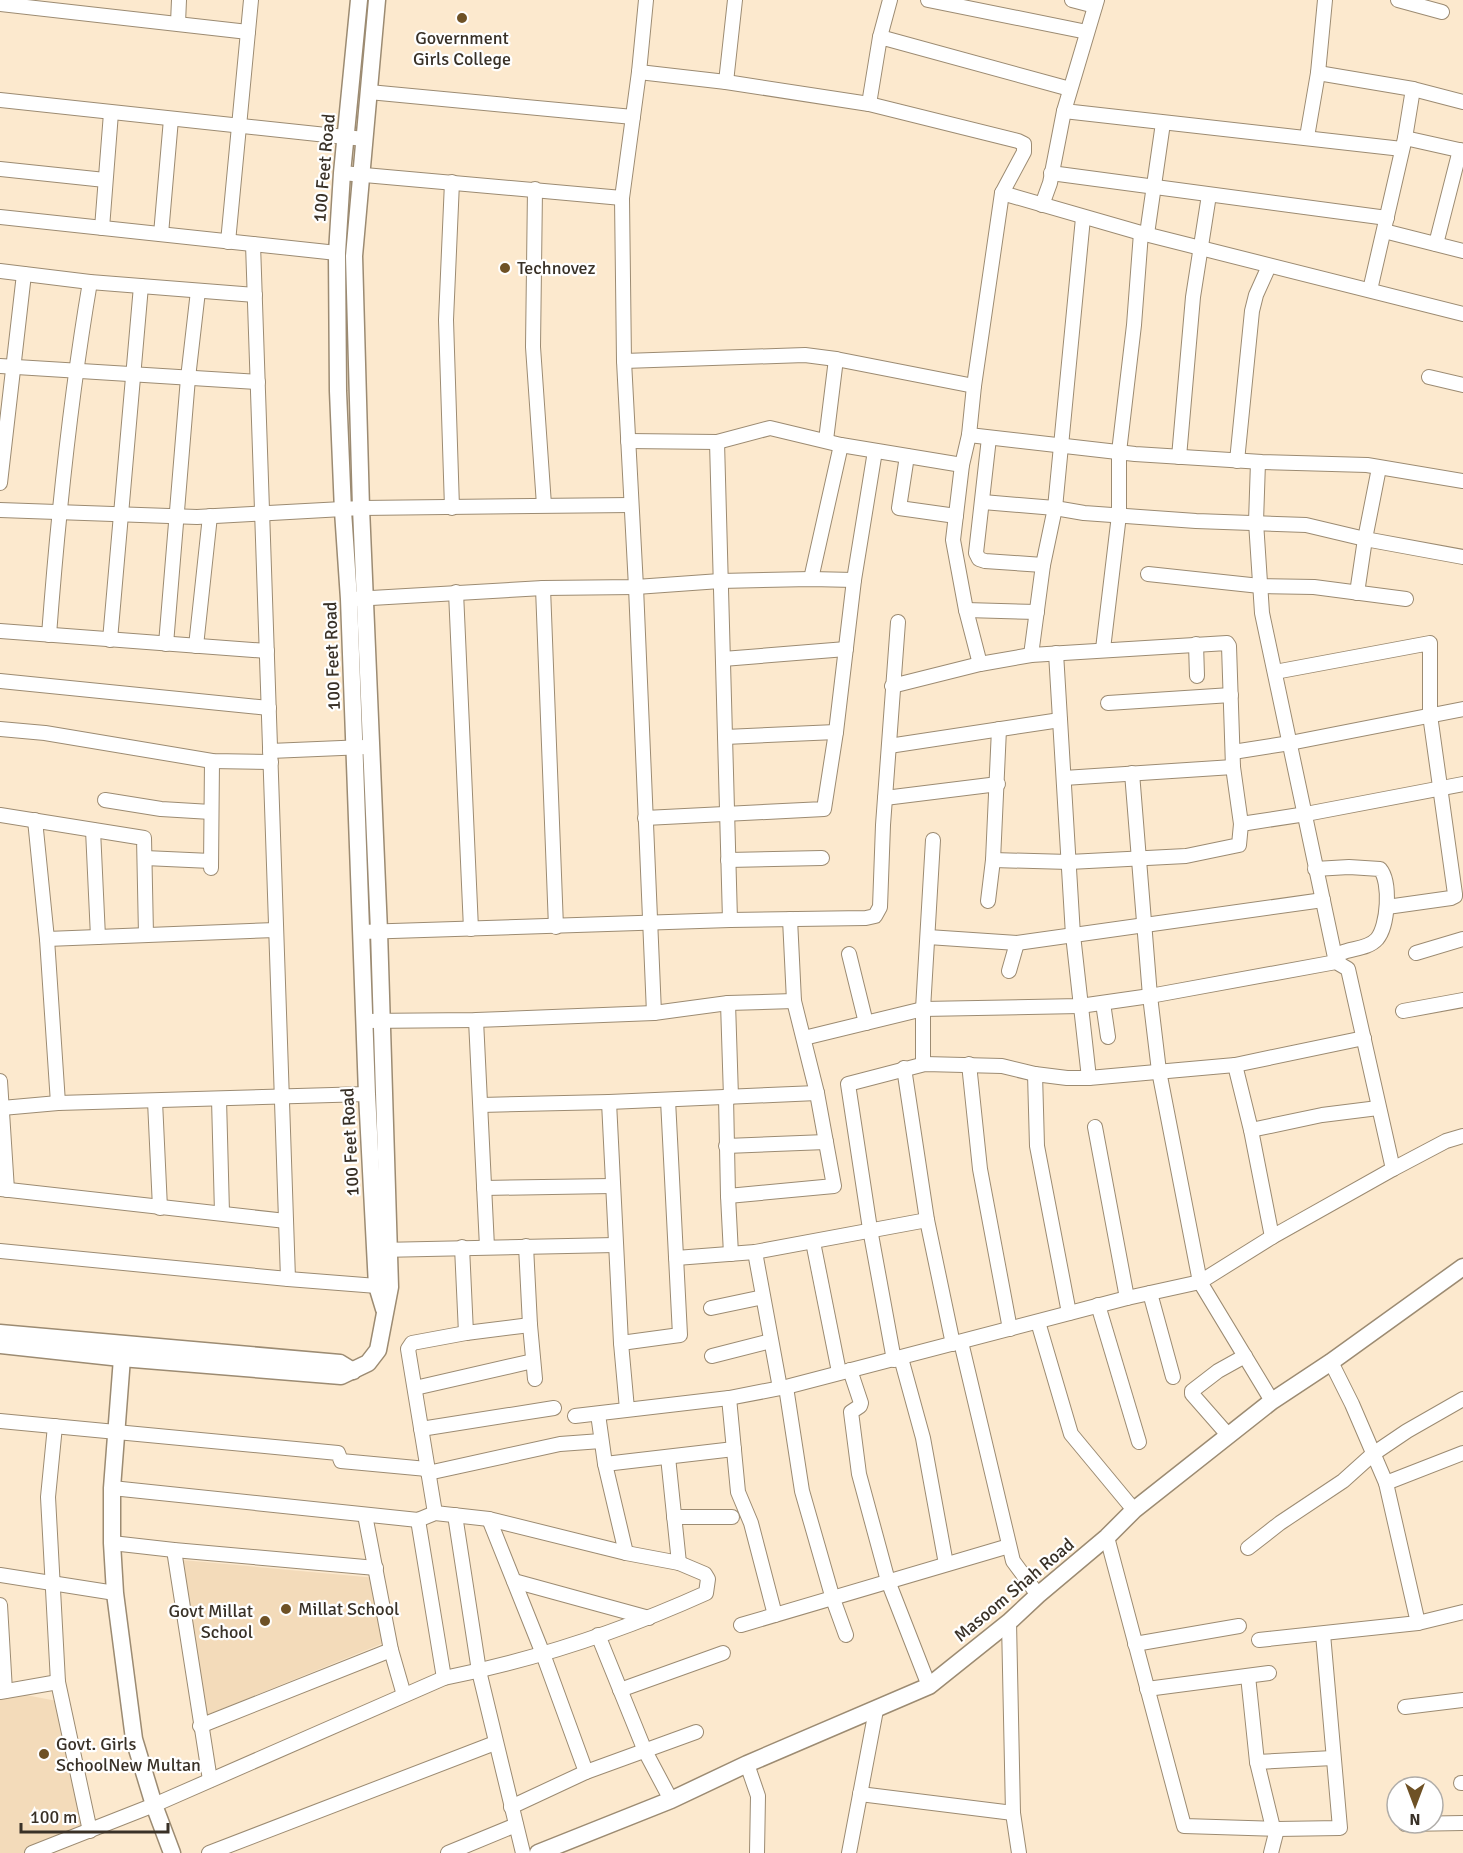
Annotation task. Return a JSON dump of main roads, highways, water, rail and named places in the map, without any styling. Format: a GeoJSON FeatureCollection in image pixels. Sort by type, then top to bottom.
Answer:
{"type":"FeatureCollection","features":[{"type":"Feature","properties":{"kind":"main road","name":"100 Feet Road"},"geometry":{"type":"LineString","coordinates":[[357,599],[343,511],[338,391],[337,253],[342,173],[359,0]]}},
{"type":"Feature","properties":{"kind":"main road","name":"100 Feet Road"},"geometry":{"type":"LineString","coordinates":[[0,1333],[122,1351],[341,1376],[368,1363],[378,1350],[390,1287],[382,1250],[367,1094],[364,1021],[362,747],[357,599],[361,508],[354,256],[377,0]]}},
{"type":"Feature","properties":{"kind":"main road","name":"100 Feet Road"},"geometry":{"type":"LineString","coordinates":[[362,747],[379,931],[382,1022],[382,1250],[377,1286],[384,1310]]}},
{"type":"Feature","properties":{"kind":"main road","name":"Masoom Shah Road"},"geometry":{"type":"LineString","coordinates":[[538,1853],[566,1848],[747,1764],[929,1686],[1010,1623],[1038,1595],[1107,1537],[1134,1510],[1228,1435],[1272,1401],[1331,1362],[1463,1267]]}},
{"type":"Feature","properties":{"kind":"main road","name":"100 Feet Road"},"geometry":{"type":"LineString","coordinates":[[0,1345],[122,1351]]}},
{"type":"Feature","properties":{"kind":"main road"},"geometry":{"type":"LineString","coordinates":[[122,1351],[112,1488],[115,1593],[134,1739],[154,1805],[172,1853]]}},
{"type":"Feature","properties":{"kind":"place","name":"Government Girls College"},"geometry":{"type":"Point","coordinates":[462,18]}},
{"type":"Feature","properties":{"kind":"place","name":"Technovez"},"geometry":{"type":"Point","coordinates":[505,268]}},
{"type":"Feature","properties":{"kind":"place","name":"Millat School"},"geometry":{"type":"Point","coordinates":[286,1609]}},
{"type":"Feature","properties":{"kind":"place","name":"Govt Millat School"},"geometry":{"type":"Point","coordinates":[265,1621]}},
{"type":"Feature","properties":{"kind":"place","name":"Govt. Girls SchoolNew Multan"},"geometry":{"type":"Point","coordinates":[44,1754]}}]}
